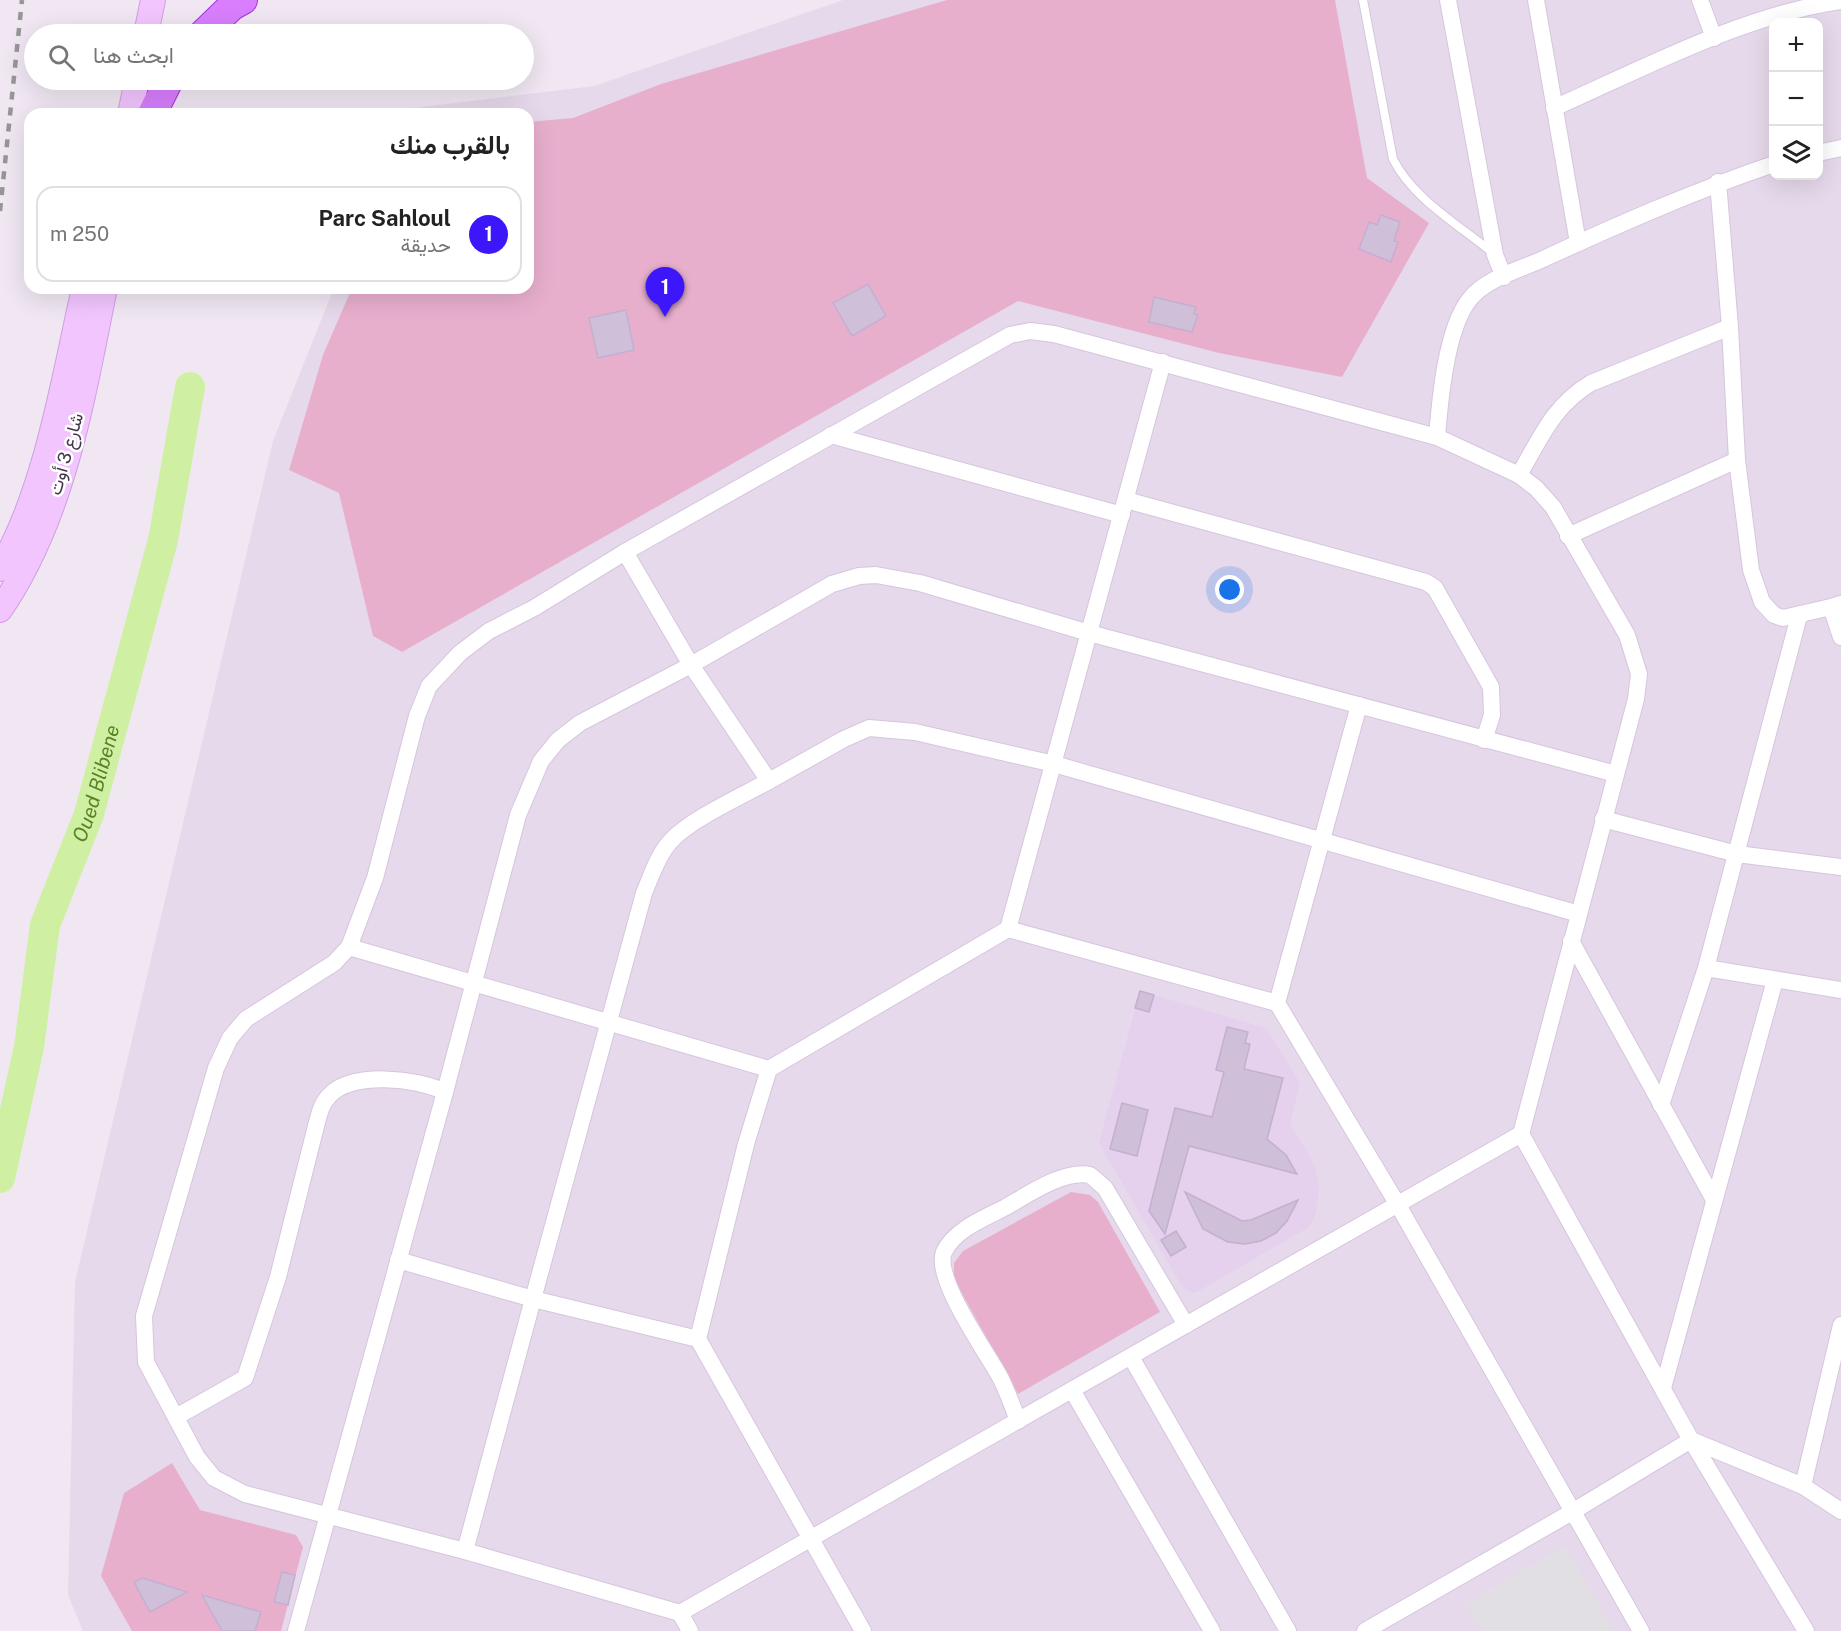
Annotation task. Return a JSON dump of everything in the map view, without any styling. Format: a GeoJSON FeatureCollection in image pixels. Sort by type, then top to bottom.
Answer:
{"type":"FeatureCollection","features":[{"type":"Feature","properties":{"kind":"highway"},"geometry":{"type":"LineString","coordinates":[[213,24],[232,6],[243,0]]}},
{"type":"Feature","properties":{"kind":"highway"},"geometry":{"type":"LineString","coordinates":[[155,108],[164,90]]}},
{"type":"Feature","properties":{"kind":"main road"},"geometry":{"type":"LineString","coordinates":[[148,24],[153,0]]}},
{"type":"Feature","properties":{"kind":"main road"},"geometry":{"type":"LineString","coordinates":[[131,108],[135,90]]}},
{"type":"Feature","properties":{"kind":"main road"},"geometry":{"type":"LineString","coordinates":[[0,569],[17,538],[38,480],[83,294]]}},
{"type":"Feature","properties":{"kind":"main road","name":"شارع 3 أوت"},"geometry":{"type":"LineString","coordinates":[[0,610],[37,545],[55,494],[77,418],[104,294]]}},
{"type":"Feature","properties":{"kind":"street"},"geometry":{"type":"LineString","coordinates":[[1448,0],[1495,255],[1504,277]]}},
{"type":"Feature","properties":{"kind":"street"},"geometry":{"type":"LineString","coordinates":[[1536,0],[1578,243]]}},
{"type":"Feature","properties":{"kind":"street"},"geometry":{"type":"LineString","coordinates":[[1700,0],[1714,38]]}},
{"type":"Feature","properties":{"kind":"street"},"geometry":{"type":"LineString","coordinates":[[1554,108],[1714,38],[1776,17],[1840,3]]}},
{"type":"Feature","properties":{"kind":"street"},"geometry":{"type":"LineString","coordinates":[[1823,152],[1841,148]]}},
{"type":"Feature","properties":{"kind":"street"},"geometry":{"type":"LineString","coordinates":[[1437,437],[1441,395],[1450,348],[1462,313],[1478,291],[1578,243],[1718,182],[1769,165]]}},
{"type":"Feature","properties":{"kind":"street"},"geometry":{"type":"LineString","coordinates":[[1718,182],[1730,327],[1737,460],[1755,585],[1762,602],[1774,615],[1789,619],[1836,606],[1841,637]]}},
{"type":"Feature","properties":{"kind":"street"},"geometry":{"type":"LineString","coordinates":[[1519,475],[1558,408],[1574,393],[1591,383],[1730,327]]}},
{"type":"Feature","properties":{"kind":"street"},"geometry":{"type":"LineString","coordinates":[[690,1631],[680,1613],[465,1551],[245,1494],[214,1478],[197,1457],[146,1362],[144,1316],[216,1068],[230,1038],[246,1019],[334,963],[349,947],[375,878],[417,716],[429,686],[460,653],[489,631],[534,608],[625,552],[1010,335],[1030,332],[1054,334],[1163,362],[1437,437],[1519,475],[1536,488],[1553,507],[1627,635],[1639,674],[1636,699],[1521,1134],[1691,1440],[1806,1631]]}},
{"type":"Feature","properties":{"kind":"street"},"geometry":{"type":"LineString","coordinates":[[863,1631],[698,1339],[743,1154],[769,1070],[1008,929],[1163,362]]}},
{"type":"Feature","properties":{"kind":"street"},"geometry":{"type":"LineString","coordinates":[[831,435],[1426,582],[1435,588],[1491,687],[1492,715],[1484,740]]}},
{"type":"Feature","properties":{"kind":"street"},"geometry":{"type":"LineString","coordinates":[[1568,536],[1737,460]]}},
{"type":"Feature","properties":{"kind":"street"},"geometry":{"type":"LineString","coordinates":[[625,552],[691,665],[769,781]]}},
{"type":"Feature","properties":{"kind":"street"},"geometry":{"type":"LineString","coordinates":[[296,1631],[445,1092],[518,815],[541,761],[558,740],[580,723],[691,665],[832,584],[859,576],[876,575],[912,581],[1089,633],[1616,774]]}},
{"type":"Feature","properties":{"kind":"street"},"geometry":{"type":"LineString","coordinates":[[1661,1105],[1706,968],[1799,616]]}},
{"type":"Feature","properties":{"kind":"street"},"geometry":{"type":"LineString","coordinates":[[1277,1003],[1359,705]]}},
{"type":"Feature","properties":{"kind":"street"},"geometry":{"type":"LineString","coordinates":[[465,1551],[644,894],[657,862],[669,842],[687,828],[769,781],[844,739],[869,728],[915,732],[1054,764],[1320,842],[1579,914]]}},
{"type":"Feature","properties":{"kind":"street"},"geometry":{"type":"LineString","coordinates":[[1604,819],[1737,854],[1841,867]]}},
{"type":"Feature","properties":{"kind":"street"},"geometry":{"type":"LineString","coordinates":[[1008,929],[1277,1003],[1398,1205],[1641,1631]]}},
{"type":"Feature","properties":{"kind":"street"},"geometry":{"type":"LineString","coordinates":[[1571,942],[1713,1198]]}},
{"type":"Feature","properties":{"kind":"street"},"geometry":{"type":"LineString","coordinates":[[349,947],[610,1021],[769,1070]]}},
{"type":"Feature","properties":{"kind":"street"},"geometry":{"type":"LineString","coordinates":[[1706,968],[1841,990]]}},
{"type":"Feature","properties":{"kind":"street"},"geometry":{"type":"LineString","coordinates":[[1664,1388],[1713,1198],[1775,980]]}},
{"type":"Feature","properties":{"kind":"street"},"geometry":{"type":"LineString","coordinates":[[176,1417],[244,1378],[278,1277],[322,1105],[330,1095],[350,1083],[391,1080],[432,1085],[445,1092]]}},
{"type":"Feature","properties":{"kind":"street"},"geometry":{"type":"LineString","coordinates":[[680,1613],[1521,1134]]}},
{"type":"Feature","properties":{"kind":"street"},"geometry":{"type":"LineString","coordinates":[[1018,1421],[1002,1381],[955,1299],[943,1272],[944,1254],[951,1241],[970,1226],[1070,1176],[1090,1175],[1105,1188],[1186,1325]]}},
{"type":"Feature","properties":{"kind":"street"},"geometry":{"type":"LineString","coordinates":[[398,1260],[533,1299],[698,1339]]}},
{"type":"Feature","properties":{"kind":"street"},"geometry":{"type":"LineString","coordinates":[[1803,1486],[1841,1325]]}},
{"type":"Feature","properties":{"kind":"street"},"geometry":{"type":"LineString","coordinates":[[1131,1357],[1288,1631]]}},
{"type":"Feature","properties":{"kind":"street"},"geometry":{"type":"LineString","coordinates":[[1072,1390],[1212,1631]]}},
{"type":"Feature","properties":{"kind":"street"},"geometry":{"type":"LineString","coordinates":[[1365,1631],[1572,1512],[1691,1440]]}},
{"type":"Feature","properties":{"kind":"street"},"geometry":{"type":"LineString","coordinates":[[1691,1440],[1803,1486],[1841,1511]]}},
{"type":"Feature","properties":{"kind":"lane"},"geometry":{"type":"LineString","coordinates":[[1363,0],[1393,159],[1397,167],[1413,188],[1495,255]]}},
{"type":"Feature","properties":{"kind":"shaded area"},"geometry":{"type":"Polygon","coordinates":[[[843,0],[1841,0],[1841,1631],[83,1631],[68,1595],[75,1282],[273,441],[332,294],[534,294],[534,108],[414,108],[594,86],[843,0]]]}},
{"type":"Feature","properties":{"kind":"shaded area"},"geometry":{"type":"Polygon","coordinates":[[[947,0],[1335,0],[1367,178],[1429,223],[1342,377],[1219,353],[1018,301],[402,652],[373,636],[339,493],[289,470],[323,355],[349,294],[534,294],[534,121],[573,118],[661,84],[947,0]]]}},
{"type":"Feature","properties":{"kind":"shaded area"},"geometry":{"type":"Polygon","coordinates":[[[1140,991],[1266,1028],[1300,1083],[1290,1124],[1316,1170],[1319,1189],[1316,1213],[1309,1227],[1195,1293],[1186,1290],[1180,1283],[1099,1143],[1140,991]]]}},
{"type":"Feature","properties":{"kind":"shaded area"},"geometry":{"type":"Polygon","coordinates":[[[1071,1192],[1090,1195],[1098,1202],[1160,1312],[1018,1394],[954,1279],[954,1263],[963,1251],[1071,1192]]]}},
{"type":"Feature","properties":{"kind":"shaded area"},"geometry":{"type":"Polygon","coordinates":[[[172,1463],[200,1510],[296,1535],[303,1547],[281,1631],[132,1631],[101,1576],[124,1493],[172,1463]]]}},
{"type":"Feature","properties":{"kind":"shaded area"},"geometry":{"type":"Polygon","coordinates":[[[1565,1546],[1614,1631],[1481,1631],[1465,1604],[1565,1546]]]}},
{"type":"Feature","properties":{"kind":"building"},"geometry":{"type":"Polygon","coordinates":[[[1381,215],[1400,222],[1394,241],[1398,242],[1391,262],[1359,249],[1369,222],[1377,225],[1381,215]]]}},
{"type":"Feature","properties":{"kind":"building"},"geometry":{"type":"Polygon","coordinates":[[[868,284],[886,316],[852,336],[833,303],[868,284]]]}},
{"type":"Feature","properties":{"kind":"building"},"geometry":{"type":"Polygon","coordinates":[[[1154,297],[1196,307],[1194,314],[1198,315],[1192,332],[1149,322],[1154,297]]]}},
{"type":"Feature","properties":{"kind":"building"},"geometry":{"type":"Polygon","coordinates":[[[626,310],[634,350],[598,358],[589,318],[626,310]]]}},
{"type":"Feature","properties":{"kind":"building"},"geometry":{"type":"Polygon","coordinates":[[[1140,991],[1154,995],[1149,1012],[1135,1008],[1140,991]]]}},
{"type":"Feature","properties":{"kind":"building"},"geometry":{"type":"Polygon","coordinates":[[[1227,1027],[1248,1032],[1245,1043],[1250,1044],[1244,1069],[1283,1078],[1267,1139],[1286,1155],[1297,1174],[1189,1146],[1165,1234],[1149,1211],[1175,1108],[1212,1117],[1224,1072],[1216,1070],[1227,1027]]]}},
{"type":"Feature","properties":{"kind":"building"},"geometry":{"type":"Polygon","coordinates":[[[1122,1103],[1148,1110],[1137,1156],[1110,1149],[1122,1103]]]}},
{"type":"Feature","properties":{"kind":"building"},"geometry":{"type":"Polygon","coordinates":[[[1185,1192],[1242,1221],[1251,1220],[1298,1200],[1287,1221],[1276,1233],[1261,1241],[1245,1244],[1228,1242],[1203,1229],[1185,1192]]]}},
{"type":"Feature","properties":{"kind":"building"},"geometry":{"type":"Polygon","coordinates":[[[1176,1231],[1186,1247],[1171,1256],[1161,1240],[1176,1231]]]}},
{"type":"Feature","properties":{"kind":"building"},"geometry":{"type":"Polygon","coordinates":[[[282,1572],[295,1575],[288,1605],[274,1602],[282,1572]]]}},
{"type":"Feature","properties":{"kind":"building"},"geometry":{"type":"Polygon","coordinates":[[[143,1578],[187,1592],[150,1612],[134,1582],[143,1578]]]}},
{"type":"Feature","properties":{"kind":"building"},"geometry":{"type":"Polygon","coordinates":[[[202,1595],[261,1612],[255,1631],[222,1631],[202,1595]]]}},
{"type":"Feature","properties":{"kind":"waterway","name":"Oued Blibene"},"geometry":{"type":"LineString","coordinates":[[0,1178],[29,1047],[45,925],[89,814],[163,540],[190,387]]}},
{"type":"Feature","properties":{"kind":"railway"},"geometry":{"type":"LineString","coordinates":[[0,211],[22,0]]}},
{"type":"Feature","properties":{"kind":"place","name":"Parc Sahloul"},"geometry":{"type":"Point","coordinates":[665,317]}}]}
